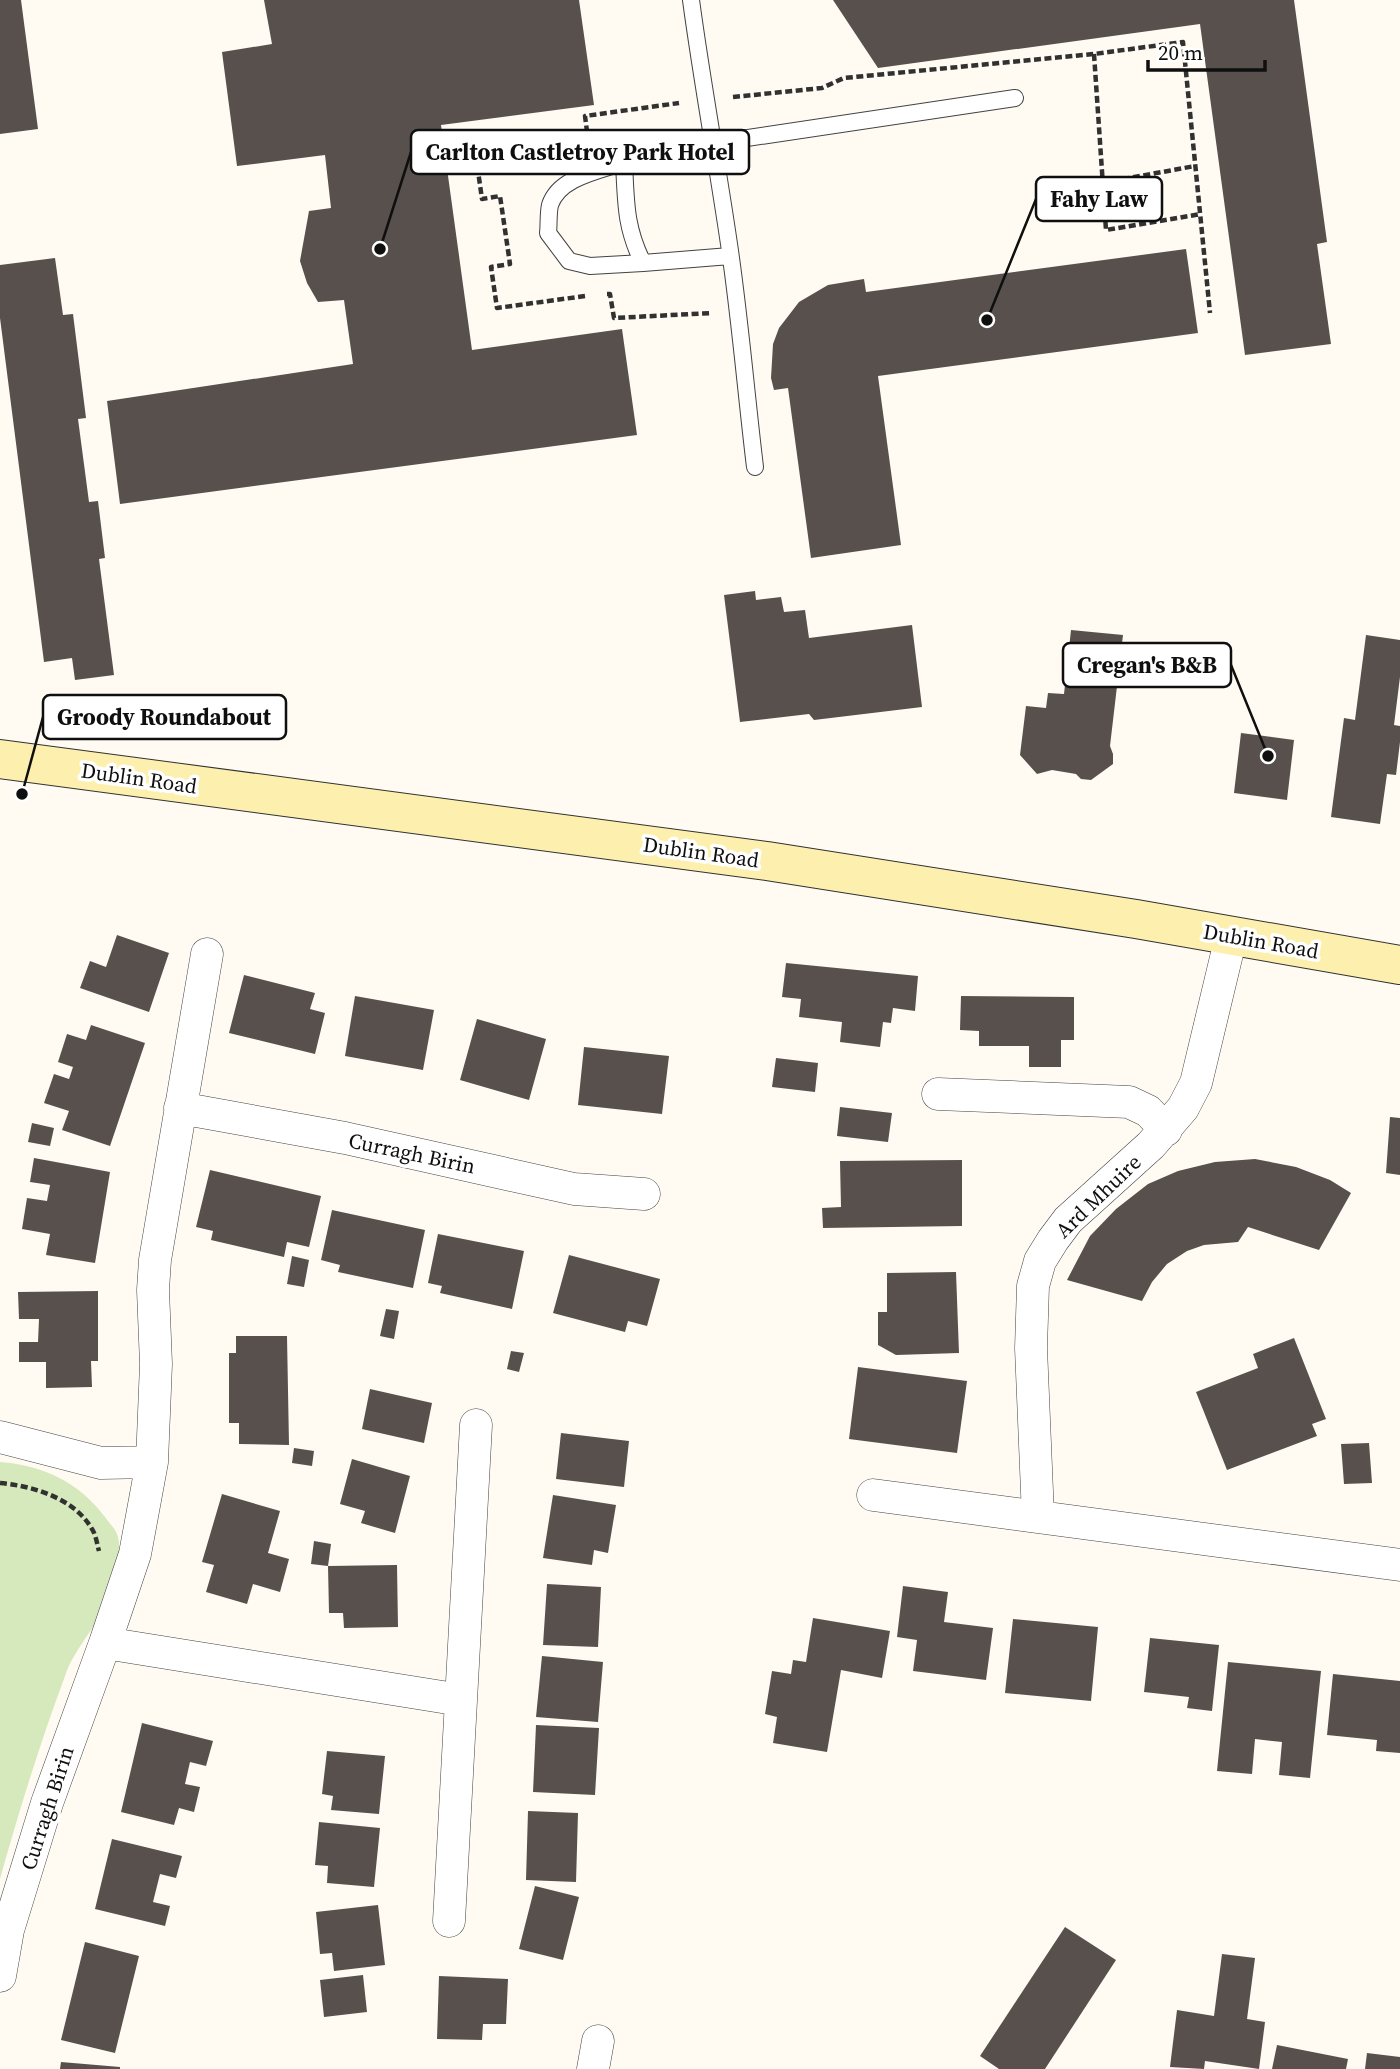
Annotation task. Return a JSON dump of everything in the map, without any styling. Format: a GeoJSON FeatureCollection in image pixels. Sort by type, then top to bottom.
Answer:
{"type":"FeatureCollection","features":[{"type":"Feature","properties":{"kind":"main road","name":"Dublin Road"},"geometry":{"type":"LineString","coordinates":[[0,759],[767,861],[1400,965]]}},
{"type":"Feature","properties":{"kind":"street","name":"Ard Mhuire"},"geometry":{"type":"LineString","coordinates":[[1038,1516],[1031,1348],[1033,1286],[1040,1261],[1068,1220],[1166,1130],[1183,1108],[1196,1083],[1231,937]]}},
{"type":"Feature","properties":{"kind":"street","name":"Curragh Birin"},"geometry":{"type":"LineString","coordinates":[[0,1976],[8,1930],[47,1803],[135,1554],[152,1462],[156,1364],[153,1290],[155,1266],[207,954]]}},
{"type":"Feature","properties":{"kind":"street"},"geometry":{"type":"LineString","coordinates":[[938,1094],[1129,1102],[1148,1111],[1166,1130]]}},
{"type":"Feature","properties":{"kind":"street","name":"Curragh Birin"},"geometry":{"type":"LineString","coordinates":[[180,1108],[353,1140],[574,1189],[644,1194]]}},
{"type":"Feature","properties":{"kind":"street"},"geometry":{"type":"LineString","coordinates":[[449,1921],[476,1424]]}},
{"type":"Feature","properties":{"kind":"street"},"geometry":{"type":"LineString","coordinates":[[0,1437],[101,1463],[152,1462]]}},
{"type":"Feature","properties":{"kind":"street"},"geometry":{"type":"LineString","coordinates":[[873,1496],[1400,1564]]}},
{"type":"Feature","properties":{"kind":"street"},"geometry":{"type":"LineString","coordinates":[[105,1643],[461,1700]]}},
{"type":"Feature","properties":{"kind":"lane"},"geometry":{"type":"LineString","coordinates":[[691,0],[730,256],[755,467]]}},
{"type":"Feature","properties":{"kind":"lane"},"geometry":{"type":"LineString","coordinates":[[730,256],[590,266],[569,261],[548,233],[550,206],[559,189],[581,177],[624,162],[714,143],[1015,98]]}},
{"type":"Feature","properties":{"kind":"lane"},"geometry":{"type":"LineString","coordinates":[[624,162],[627,219],[643,263]]}},
{"type":"Feature","properties":{"kind":"path"},"geometry":{"type":"LineString","coordinates":[[737,312],[614,318],[610,294],[555,298],[497,308],[491,267],[510,264],[500,196],[482,199],[476,157],[588,139],[585,116],[704,99],[822,88],[844,78],[1094,54],[1183,42],[1210,313]]}},
{"type":"Feature","properties":{"kind":"path"},"geometry":{"type":"LineString","coordinates":[[1094,54],[1106,230],[1200,214]]}},
{"type":"Feature","properties":{"kind":"path"},"geometry":{"type":"LineString","coordinates":[[1102,183],[1195,166]]}},
{"type":"Feature","properties":{"kind":"path"},"geometry":{"type":"LineString","coordinates":[[0,1483],[28,1486],[76,1510],[93,1530],[101,1559]]}},
{"type":"Feature","properties":{"kind":"green space"},"geometry":{"type":"Polygon","coordinates":[[[0,1462],[45,1471],[84,1494],[117,1534],[119,1556],[107,1603],[69,1665],[30,1777],[0,1879],[0,1462]]]}},
{"type":"Feature","properties":{"kind":"building"},"geometry":{"type":"Polygon","coordinates":[[[0,0],[21,0],[38,129],[0,134],[0,0]]]}},
{"type":"Feature","properties":{"kind":"building"},"geometry":{"type":"Polygon","coordinates":[[[264,0],[579,0],[594,105],[441,125],[472,350],[622,329],[637,435],[120,504],[107,401],[353,364],[344,300],[318,302],[307,283],[300,261],[309,211],[331,208],[325,155],[237,166],[222,52],[272,44],[264,0]]]}},
{"type":"Feature","properties":{"kind":"building"},"geometry":{"type":"Polygon","coordinates":[[[833,0],[1294,0],[1327,242],[1317,244],[1331,344],[1245,355],[1200,24],[878,68],[833,0]]]}},
{"type":"Feature","properties":{"kind":"building"},"geometry":{"type":"Polygon","coordinates":[[[1186,249],[1198,333],[878,376],[901,545],[811,558],[788,388],[774,390],[771,378],[773,344],[779,328],[799,302],[828,285],[864,279],[866,292],[1186,249]]]}},
{"type":"Feature","properties":{"kind":"building"},"geometry":{"type":"Polygon","coordinates":[[[55,258],[63,315],[73,314],[86,418],[78,419],[89,502],[98,501],[105,558],[99,559],[114,675],[75,680],[72,658],[44,662],[0,318],[0,265],[55,258]]]}},
{"type":"Feature","properties":{"kind":"building"},"geometry":{"type":"Polygon","coordinates":[[[755,591],[756,600],[781,597],[784,612],[805,610],[809,638],[912,625],[922,707],[814,720],[809,714],[740,722],[724,595],[755,591]]]}},
{"type":"Feature","properties":{"kind":"building"},"geometry":{"type":"Polygon","coordinates":[[[1071,630],[1123,635],[1110,746],[1113,764],[1091,780],[1052,770],[1037,774],[1020,755],[1026,706],[1046,708],[1048,693],[1064,694],[1071,630]]]}},
{"type":"Feature","properties":{"kind":"building"},"geometry":{"type":"Polygon","coordinates":[[[1366,635],[1400,640],[1400,677],[1394,725],[1400,726],[1400,742],[1396,775],[1387,774],[1380,824],[1331,817],[1344,718],[1355,720],[1366,635]]]}},
{"type":"Feature","properties":{"kind":"building"},"geometry":{"type":"Polygon","coordinates":[[[1241,733],[1294,740],[1287,800],[1234,793],[1241,733]]]}},
{"type":"Feature","properties":{"kind":"building"},"geometry":{"type":"Polygon","coordinates":[[[117,935],[169,953],[149,1012],[80,988],[90,961],[106,967],[117,935]]]}},
{"type":"Feature","properties":{"kind":"building"},"geometry":{"type":"Polygon","coordinates":[[[786,963],[918,976],[915,1011],[893,1008],[891,1023],[883,1022],[880,1047],[840,1042],[842,1022],[799,1017],[801,999],[782,997],[786,963]]]}},
{"type":"Feature","properties":{"kind":"building"},"geometry":{"type":"Polygon","coordinates":[[[244,975],[315,993],[310,1009],[325,1013],[315,1054],[229,1033],[244,975]]]}},
{"type":"Feature","properties":{"kind":"building"},"geometry":{"type":"Polygon","coordinates":[[[355,996],[434,1010],[423,1070],[345,1056],[355,996]]]}},
{"type":"Feature","properties":{"kind":"building"},"geometry":{"type":"Polygon","coordinates":[[[961,996],[1074,997],[1074,1040],[1061,1040],[1061,1067],[1029,1067],[1029,1046],[979,1046],[979,1031],[960,1030],[961,996]]]}},
{"type":"Feature","properties":{"kind":"building"},"geometry":{"type":"Polygon","coordinates":[[[477,1019],[546,1039],[529,1100],[460,1080],[477,1019]]]}},
{"type":"Feature","properties":{"kind":"building"},"geometry":{"type":"Polygon","coordinates":[[[91,1025],[145,1043],[110,1146],[62,1130],[69,1111],[44,1103],[54,1074],[69,1079],[73,1067],[58,1062],[67,1034],[86,1040],[91,1025]]]}},
{"type":"Feature","properties":{"kind":"building"},"geometry":{"type":"Polygon","coordinates":[[[584,1047],[669,1056],[662,1114],[578,1105],[584,1047]]]}},
{"type":"Feature","properties":{"kind":"building"},"geometry":{"type":"Polygon","coordinates":[[[776,1058],[818,1063],[815,1092],[772,1087],[776,1058]]]}},
{"type":"Feature","properties":{"kind":"building"},"geometry":{"type":"Polygon","coordinates":[[[840,1107],[892,1113],[888,1142],[837,1136],[840,1107]]]}},
{"type":"Feature","properties":{"kind":"building"},"geometry":{"type":"Polygon","coordinates":[[[1390,1117],[1400,1118],[1400,1175],[1386,1173],[1390,1117]]]}},
{"type":"Feature","properties":{"kind":"building"},"geometry":{"type":"Polygon","coordinates":[[[32,1123],[54,1128],[50,1146],[28,1142],[32,1123]]]}},
{"type":"Feature","properties":{"kind":"building"},"geometry":{"type":"Polygon","coordinates":[[[34,1158],[110,1172],[95,1263],[46,1255],[50,1234],[22,1229],[27,1198],[47,1201],[50,1185],[30,1182],[34,1158]]]}},
{"type":"Feature","properties":{"kind":"building"},"geometry":{"type":"Polygon","coordinates":[[[1255,1159],[1296,1167],[1330,1180],[1351,1193],[1319,1250],[1248,1227],[1238,1242],[1204,1245],[1187,1251],[1167,1264],[1152,1282],[1142,1301],[1067,1280],[1090,1236],[1116,1209],[1148,1184],[1178,1171],[1215,1162],[1255,1159]]]}},
{"type":"Feature","properties":{"kind":"building"},"geometry":{"type":"Polygon","coordinates":[[[962,1160],[962,1226],[823,1228],[822,1208],[841,1207],[840,1161],[962,1160]]]}},
{"type":"Feature","properties":{"kind":"building"},"geometry":{"type":"Polygon","coordinates":[[[210,1170],[321,1196],[309,1247],[287,1242],[284,1257],[211,1240],[213,1231],[196,1227],[210,1170]]]}},
{"type":"Feature","properties":{"kind":"building"},"geometry":{"type":"Polygon","coordinates":[[[332,1210],[425,1230],[413,1288],[338,1272],[340,1265],[321,1260],[332,1210]]]}},
{"type":"Feature","properties":{"kind":"building"},"geometry":{"type":"Polygon","coordinates":[[[438,1234],[524,1251],[512,1309],[440,1293],[442,1286],[428,1283],[438,1234]]]}},
{"type":"Feature","properties":{"kind":"building"},"geometry":{"type":"Polygon","coordinates":[[[569,1255],[660,1279],[647,1326],[628,1321],[625,1332],[553,1313],[569,1255]]]}},
{"type":"Feature","properties":{"kind":"building"},"geometry":{"type":"Polygon","coordinates":[[[292,1256],[309,1260],[304,1287],[287,1284],[292,1256]]]}},
{"type":"Feature","properties":{"kind":"building"},"geometry":{"type":"Polygon","coordinates":[[[956,1272],[959,1353],[896,1355],[878,1345],[878,1312],[887,1312],[887,1273],[956,1272]]]}},
{"type":"Feature","properties":{"kind":"building"},"geometry":{"type":"Polygon","coordinates":[[[98,1291],[98,1361],[91,1361],[92,1387],[46,1388],[46,1362],[19,1362],[19,1342],[38,1342],[39,1319],[19,1319],[18,1292],[98,1291]]]}},
{"type":"Feature","properties":{"kind":"building"},"geometry":{"type":"Polygon","coordinates":[[[386,1309],[399,1311],[394,1339],[380,1336],[386,1309]]]}},
{"type":"Feature","properties":{"kind":"building"},"geometry":{"type":"Polygon","coordinates":[[[236,1336],[287,1336],[289,1445],[239,1444],[239,1423],[229,1423],[229,1353],[236,1353],[236,1336]]]}},
{"type":"Feature","properties":{"kind":"building"},"geometry":{"type":"Polygon","coordinates":[[[1294,1338],[1326,1419],[1312,1424],[1317,1436],[1227,1470],[1196,1392],[1258,1368],[1253,1354],[1294,1338]]]}},
{"type":"Feature","properties":{"kind":"building"},"geometry":{"type":"Polygon","coordinates":[[[511,1351],[524,1353],[519,1372],[507,1369],[511,1351]]]}},
{"type":"Feature","properties":{"kind":"building"},"geometry":{"type":"Polygon","coordinates":[[[858,1367],[967,1381],[957,1453],[849,1439],[858,1367]]]}},
{"type":"Feature","properties":{"kind":"building"},"geometry":{"type":"Polygon","coordinates":[[[370,1389],[432,1403],[424,1443],[362,1429],[370,1389]]]}},
{"type":"Feature","properties":{"kind":"building"},"geometry":{"type":"Polygon","coordinates":[[[561,1433],[629,1441],[624,1487],[556,1479],[561,1433]]]}},
{"type":"Feature","properties":{"kind":"building"},"geometry":{"type":"Polygon","coordinates":[[[1369,1443],[1372,1483],[1344,1484],[1341,1444],[1369,1443]]]}},
{"type":"Feature","properties":{"kind":"building"},"geometry":{"type":"Polygon","coordinates":[[[294,1448],[314,1451],[312,1466],[292,1463],[294,1448]]]}},
{"type":"Feature","properties":{"kind":"building"},"geometry":{"type":"Polygon","coordinates":[[[352,1459],[410,1476],[395,1533],[361,1523],[365,1511],[340,1504],[352,1459]]]}},
{"type":"Feature","properties":{"kind":"building"},"geometry":{"type":"Polygon","coordinates":[[[222,1494],[280,1511],[268,1553],[289,1559],[280,1592],[253,1584],[247,1604],[206,1592],[214,1565],[202,1562],[222,1494]]]}},
{"type":"Feature","properties":{"kind":"building"},"geometry":{"type":"Polygon","coordinates":[[[553,1495],[616,1505],[608,1553],[594,1550],[592,1565],[543,1558],[553,1495]]]}},
{"type":"Feature","properties":{"kind":"building"},"geometry":{"type":"Polygon","coordinates":[[[314,1541],[331,1544],[328,1566],[311,1564],[314,1541]]]}},
{"type":"Feature","properties":{"kind":"building"},"geometry":{"type":"Polygon","coordinates":[[[397,1565],[398,1627],[344,1628],[343,1613],[329,1613],[328,1566],[397,1565]]]}},
{"type":"Feature","properties":{"kind":"building"},"geometry":{"type":"Polygon","coordinates":[[[547,1584],[601,1587],[598,1647],[543,1645],[547,1584]]]}},
{"type":"Feature","properties":{"kind":"building"},"geometry":{"type":"Polygon","coordinates":[[[903,1586],[948,1592],[944,1622],[993,1628],[986,1680],[913,1671],[917,1640],[897,1637],[903,1586]]]}},
{"type":"Feature","properties":{"kind":"building"},"geometry":{"type":"Polygon","coordinates":[[[813,1618],[890,1631],[882,1678],[841,1670],[827,1752],[773,1743],[777,1717],[765,1714],[772,1671],[791,1674],[793,1660],[806,1662],[813,1618]]]}},
{"type":"Feature","properties":{"kind":"building"},"geometry":{"type":"Polygon","coordinates":[[[1013,1619],[1098,1627],[1091,1701],[1005,1693],[1013,1619]]]}},
{"type":"Feature","properties":{"kind":"building"},"geometry":{"type":"Polygon","coordinates":[[[1150,1638],[1219,1645],[1212,1711],[1187,1708],[1189,1697],[1144,1692],[1150,1638]]]}},
{"type":"Feature","properties":{"kind":"building"},"geometry":{"type":"Polygon","coordinates":[[[542,1656],[603,1662],[598,1722],[536,1717],[542,1656]]]}},
{"type":"Feature","properties":{"kind":"building"},"geometry":{"type":"Polygon","coordinates":[[[1228,1662],[1321,1671],[1310,1778],[1279,1775],[1282,1742],[1255,1739],[1252,1774],[1217,1771],[1228,1662]]]}},
{"type":"Feature","properties":{"kind":"building"},"geometry":{"type":"Polygon","coordinates":[[[1333,1674],[1400,1681],[1400,1753],[1376,1751],[1377,1740],[1327,1735],[1333,1674]]]}},
{"type":"Feature","properties":{"kind":"building"},"geometry":{"type":"Polygon","coordinates":[[[142,1723],[213,1741],[206,1766],[190,1762],[185,1784],[200,1787],[194,1812],[179,1808],[174,1825],[121,1812],[142,1723]]]}},
{"type":"Feature","properties":{"kind":"building"},"geometry":{"type":"Polygon","coordinates":[[[536,1725],[599,1728],[595,1795],[533,1792],[536,1725]]]}},
{"type":"Feature","properties":{"kind":"building"},"geometry":{"type":"Polygon","coordinates":[[[327,1751],[385,1756],[379,1814],[331,1810],[333,1796],[322,1794],[327,1751]]]}},
{"type":"Feature","properties":{"kind":"building"},"geometry":{"type":"Polygon","coordinates":[[[528,1811],[578,1813],[576,1882],[526,1880],[528,1811]]]}},
{"type":"Feature","properties":{"kind":"building"},"geometry":{"type":"Polygon","coordinates":[[[319,1822],[380,1828],[374,1887],[327,1883],[328,1866],[315,1865],[319,1822]]]}},
{"type":"Feature","properties":{"kind":"building"},"geometry":{"type":"Polygon","coordinates":[[[112,1839],[182,1856],[176,1878],[160,1874],[153,1902],[170,1906],[165,1926],[95,1909],[112,1839]]]}},
{"type":"Feature","properties":{"kind":"building"},"geometry":{"type":"Polygon","coordinates":[[[535,1886],[579,1897],[563,1960],[519,1949],[535,1886]]]}},
{"type":"Feature","properties":{"kind":"building"},"geometry":{"type":"Polygon","coordinates":[[[378,1905],[385,1965],[334,1971],[332,1953],[320,1954],[316,1912],[378,1905]]]}},
{"type":"Feature","properties":{"kind":"building"},"geometry":{"type":"Polygon","coordinates":[[[1065,1927],[1116,1960],[1045,2069],[999,2069],[980,2056],[1065,1927]]]}},
{"type":"Feature","properties":{"kind":"building"},"geometry":{"type":"Polygon","coordinates":[[[85,1942],[139,1956],[115,2053],[61,2040],[85,1942]]]}},
{"type":"Feature","properties":{"kind":"building"},"geometry":{"type":"Polygon","coordinates":[[[1222,1954],[1255,1958],[1247,2019],[1265,2022],[1259,2069],[1205,2061],[1204,2069],[1170,2067],[1177,2010],[1214,2016],[1222,1954]]]}},
{"type":"Feature","properties":{"kind":"building"},"geometry":{"type":"Polygon","coordinates":[[[363,1975],[367,2012],[324,2017],[320,1980],[363,1975]]]}},
{"type":"Feature","properties":{"kind":"building"},"geometry":{"type":"Polygon","coordinates":[[[439,1976],[508,1979],[506,2024],[483,2024],[482,2040],[437,2039],[439,1976]]]}},
{"type":"Feature","properties":{"kind":"building"},"geometry":{"type":"Polygon","coordinates":[[[1277,2045],[1348,2059],[1346,2069],[1272,2069],[1277,2045]]]}},
{"type":"Feature","properties":{"kind":"building"},"geometry":{"type":"Polygon","coordinates":[[[1367,2053],[1400,2057],[1400,2069],[1365,2069],[1367,2053]]]}},
{"type":"Feature","properties":{"kind":"building"},"geometry":{"type":"Polygon","coordinates":[[[61,2062],[120,2067],[120,2069],[60,2069],[61,2062]]]}},
{"type":"Feature","properties":{"kind":"place","name":"Carlton Castletroy Park Hotel"},"geometry":{"type":"Point","coordinates":[380,249]}},
{"type":"Feature","properties":{"kind":"place","name":"Fahy Law"},"geometry":{"type":"Point","coordinates":[987,320]}},
{"type":"Feature","properties":{"kind":"place","name":"Cregan's B&B"},"geometry":{"type":"Point","coordinates":[1268,756]}},
{"type":"Feature","properties":{"kind":"place","name":"Groody Roundabout"},"geometry":{"type":"Point","coordinates":[22,794]}}]}
